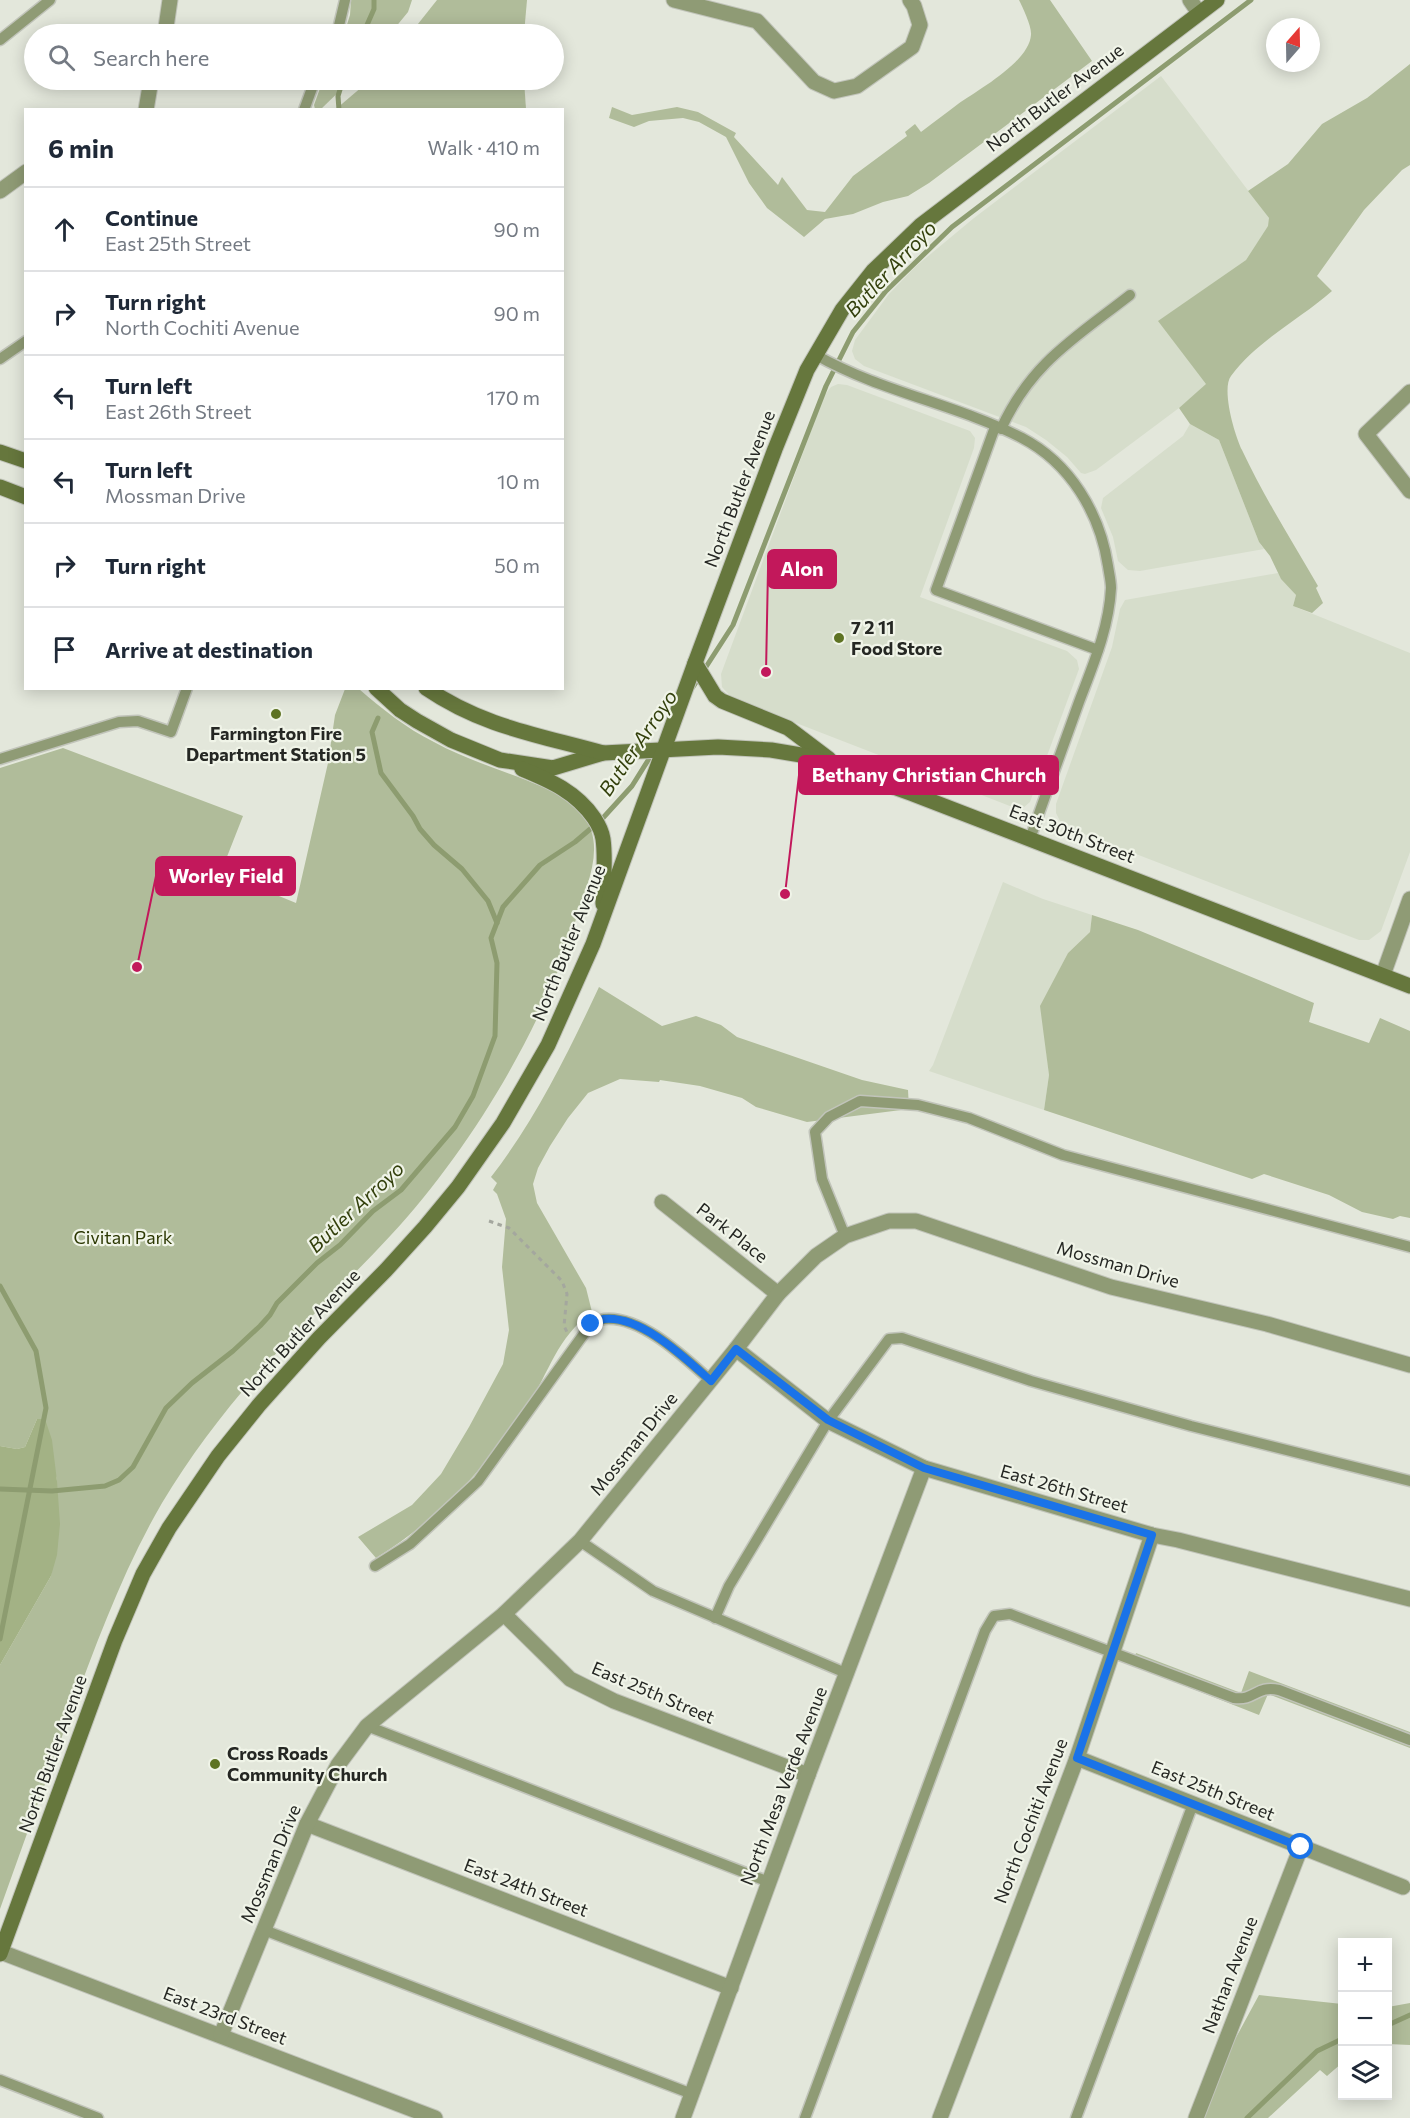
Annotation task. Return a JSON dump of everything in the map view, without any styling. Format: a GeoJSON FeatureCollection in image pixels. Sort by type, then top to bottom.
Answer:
{"type":"FeatureCollection","features":[{"type":"Feature","properties":{"kind":"main road","name":"North Butler Avenue"},"geometry":{"type":"LineString","coordinates":[[0,1953],[114,1640],[140,1580],[184,1503],[238,1430],[319,1338],[425,1227],[481,1155],[513,1106],[548,1045],[581,975],[775,449],[807,370],[842,310],[860,286],[906,238],[988,172],[1217,0]]}},
{"type":"Feature","properties":{"kind":"main road"},"geometry":{"type":"LineString","coordinates":[[0,452],[24,460]]}},
{"type":"Feature","properties":{"kind":"main road"},"geometry":{"type":"LineString","coordinates":[[0,488],[24,496]]}},
{"type":"Feature","properties":{"kind":"main road"},"geometry":{"type":"LineString","coordinates":[[695,663],[715,696],[788,728],[839,766]]}},
{"type":"Feature","properties":{"kind":"main road","name":"East 30th Street"},"geometry":{"type":"LineString","coordinates":[[378,690],[417,722],[451,740],[500,760],[553,768],[603,753],[718,747],[760,748],[807,756],[839,766],[1410,986]]}},
{"type":"Feature","properties":{"kind":"main road"},"geometry":{"type":"LineString","coordinates":[[429,690],[466,712],[500,726],[603,753]]}},
{"type":"Feature","properties":{"kind":"main road"},"geometry":{"type":"LineString","coordinates":[[500,760],[551,781],[573,794],[591,814],[603,837],[602,915]]}},
{"type":"Feature","properties":{"kind":"street"},"geometry":{"type":"LineString","coordinates":[[166,24],[170,0]]}},
{"type":"Feature","properties":{"kind":"street"},"geometry":{"type":"LineString","coordinates":[[674,0],[757,21],[814,82],[834,91],[857,86],[912,47],[920,25],[910,0]]}},
{"type":"Feature","properties":{"kind":"street"},"geometry":{"type":"LineString","coordinates":[[1190,0],[1199,13]]}},
{"type":"Feature","properties":{"kind":"street"},"geometry":{"type":"LineString","coordinates":[[146,108],[149,90]]}},
{"type":"Feature","properties":{"kind":"street"},"geometry":{"type":"LineString","coordinates":[[0,191],[24,173]]}},
{"type":"Feature","properties":{"kind":"street"},"geometry":{"type":"LineString","coordinates":[[1410,392],[1366,434],[1410,491]]}},
{"type":"Feature","properties":{"kind":"street"},"geometry":{"type":"LineString","coordinates":[[1383,975],[1410,899]]}},
{"type":"Feature","properties":{"kind":"street","name":"Park Place"},"geometry":{"type":"LineString","coordinates":[[662,1202],[778,1294]]}},
{"type":"Feature","properties":{"kind":"street","name":"Mossman Drive"},"geometry":{"type":"LineString","coordinates":[[221,2035],[307,1824],[338,1765],[367,1726],[504,1614],[580,1540],[711,1381],[778,1294],[816,1256],[845,1236],[889,1221],[916,1221],[1111,1287],[1267,1324],[1410,1365]]}},
{"type":"Feature","properties":{"kind":"street","name":"East 26th Street"},"geometry":{"type":"LineString","coordinates":[[736,1349],[828,1420],[924,1468],[1152,1535],[1410,1599]]}},
{"type":"Feature","properties":{"kind":"street","name":"North Mesa Verde Avenue"},"geometry":{"type":"LineString","coordinates":[[683,2118],[808,1775],[924,1468]]}},
{"type":"Feature","properties":{"kind":"street","name":"North Cochiti Avenue"},"geometry":{"type":"LineString","coordinates":[[940,2118],[1077,1758],[1152,1535]]}},
{"type":"Feature","properties":{"kind":"street","name":"East 25th Street"},"geometry":{"type":"LineString","coordinates":[[504,1614],[570,1679],[614,1701],[808,1775]]}},
{"type":"Feature","properties":{"kind":"street","name":"East 25th Street"},"geometry":{"type":"LineString","coordinates":[[1077,1758],[1402,1887]]}},
{"type":"Feature","properties":{"kind":"street","name":"East 24th Street"},"geometry":{"type":"LineString","coordinates":[[307,1824],[731,1988]]}},
{"type":"Feature","properties":{"kind":"street","name":"Nathan Avenue"},"geometry":{"type":"LineString","coordinates":[[1196,2118],[1301,1847]]}},
{"type":"Feature","properties":{"kind":"street","name":"East 23rd Street"},"geometry":{"type":"LineString","coordinates":[[0,1953],[435,2118]]}},
{"type":"Feature","properties":{"kind":"lane"},"geometry":{"type":"LineString","coordinates":[[0,40],[50,0]]}},
{"type":"Feature","properties":{"kind":"lane"},"geometry":{"type":"LineString","coordinates":[[339,24],[345,0]]}},
{"type":"Feature","properties":{"kind":"lane"},"geometry":{"type":"LineString","coordinates":[[305,108],[311,90]]}},
{"type":"Feature","properties":{"kind":"lane"},"geometry":{"type":"LineString","coordinates":[[1098,650],[936,590],[998,428],[1016,400],[1041,367],[1056,352],[1130,295]]}},
{"type":"Feature","properties":{"kind":"lane"},"geometry":{"type":"LineString","coordinates":[[0,359],[24,342]]}},
{"type":"Feature","properties":{"kind":"lane"},"geometry":{"type":"LineString","coordinates":[[816,355],[843,370],[1021,438],[1050,458],[1073,482],[1092,512],[1105,548],[1111,585],[1105,628],[1030,839]]}},
{"type":"Feature","properties":{"kind":"lane"},"geometry":{"type":"LineString","coordinates":[[0,759],[119,722],[138,721],[171,732],[186,690]]}},
{"type":"Feature","properties":{"kind":"lane"},"geometry":{"type":"LineString","coordinates":[[845,1236],[822,1179],[815,1132],[829,1117],[860,1101],[918,1105],[969,1118],[1063,1155],[1410,1247]]}},
{"type":"Feature","properties":{"kind":"lane"},"geometry":{"type":"LineString","coordinates":[[375,1566],[410,1544],[478,1481],[591,1324],[604,1319],[636,1325],[680,1353],[711,1381]]}},
{"type":"Feature","properties":{"kind":"lane"},"geometry":{"type":"LineString","coordinates":[[715,1618],[729,1586],[828,1420],[889,1339],[902,1338],[1030,1381],[1191,1426],[1410,1482]]}},
{"type":"Feature","properties":{"kind":"lane"},"geometry":{"type":"LineString","coordinates":[[580,1540],[653,1591],[848,1674]]}},
{"type":"Feature","properties":{"kind":"lane"},"geometry":{"type":"LineString","coordinates":[[805,2118],[985,1631],[994,1617],[1010,1614],[1234,1698],[1247,1698],[1268,1687],[1279,1690],[1410,1740]]}},
{"type":"Feature","properties":{"kind":"lane"},"geometry":{"type":"LineString","coordinates":[[367,1726],[769,1882]]}},
{"type":"Feature","properties":{"kind":"lane"},"geometry":{"type":"LineString","coordinates":[[1076,2118],[1193,1804]]}},
{"type":"Feature","properties":{"kind":"lane"},"geometry":{"type":"LineString","coordinates":[[264,1930],[692,2094]]}},
{"type":"Feature","properties":{"kind":"lane"},"geometry":{"type":"LineString","coordinates":[[0,2080],[98,2118]]}},
{"type":"Feature","properties":{"kind":"path"},"geometry":{"type":"LineString","coordinates":[[489,1221],[509,1228],[562,1281],[567,1294],[564,1326],[568,1334],[578,1343]]}},
{"type":"Feature","properties":{"kind":"shaded area"},"geometry":{"type":"Polygon","coordinates":[[[1161,76],[1269,218],[1269,225],[1246,260],[1159,321],[1207,384],[1179,408],[1096,470],[1085,474],[1081,473],[1067,457],[1046,440],[1026,427],[864,366],[855,359],[852,351],[855,340],[889,294],[915,267],[974,218],[1161,76]]]}},
{"type":"Feature","properties":{"kind":"shaded area"},"geometry":{"type":"Polygon","coordinates":[[[838,384],[847,385],[970,431],[975,438],[974,448],[920,597],[1067,651],[1077,660],[1079,669],[1030,802],[1023,808],[1015,808],[732,698],[722,687],[721,674],[824,396],[831,387],[838,384]]]}},
{"type":"Feature","properties":{"kind":"shaded area"},"geometry":{"type":"Polygon","coordinates":[[[1190,424],[1219,440],[1259,542],[1264,549],[1140,571],[1128,570],[1118,561],[1113,537],[1101,508],[1103,498],[1183,436],[1190,424]]]}},
{"type":"Feature","properties":{"kind":"shaded area"},"geometry":{"type":"Polygon","coordinates":[[[1278,573],[1296,595],[1293,606],[1410,653],[1410,852],[1381,931],[1369,940],[1359,940],[1066,827],[1056,813],[1056,804],[1112,647],[1120,609],[1125,600],[1278,573]]]}},
{"type":"Feature","properties":{"kind":"shaded area"},"geometry":{"type":"Polygon","coordinates":[[[1003,882],[1043,899],[1092,915],[1090,932],[1068,953],[1041,1006],[1049,1075],[1044,1110],[929,1071],[1003,882]]]}},
{"type":"Feature","properties":{"kind":"green space"},"geometry":{"type":"Polygon","coordinates":[[[351,0],[412,0],[408,12],[398,24],[347,24],[351,0]]]}},
{"type":"Feature","properties":{"kind":"green space"},"geometry":{"type":"Polygon","coordinates":[[[437,0],[527,0],[525,24],[418,24],[437,0]]]}},
{"type":"Feature","properties":{"kind":"green space"},"geometry":{"type":"Polygon","coordinates":[[[1019,0],[1050,0],[1092,61],[929,183],[908,196],[883,202],[853,214],[825,219],[804,237],[767,208],[749,183],[726,137],[699,122],[683,118],[649,121],[634,127],[609,118],[612,107],[632,115],[677,107],[698,112],[736,133],[734,137],[778,185],[782,177],[807,210],[825,212],[853,176],[907,136],[905,132],[915,124],[921,132],[1001,74],[1022,55],[1028,45],[1031,32],[1019,0]]]}},
{"type":"Feature","properties":{"kind":"green space"},"geometry":{"type":"Polygon","coordinates":[[[1410,64],[1410,165],[1402,170],[1364,210],[1317,276],[1332,291],[1266,341],[1242,363],[1228,382],[1230,413],[1242,450],[1318,586],[1316,588],[1323,603],[1312,613],[1293,606],[1296,595],[1281,579],[1270,556],[1259,542],[1219,440],[1190,424],[1179,408],[1206,384],[1158,321],[1246,260],[1268,226],[1269,218],[1248,191],[1288,164],[1322,124],[1367,98],[1410,64]]]}},
{"type":"Feature","properties":{"kind":"green space"},"geometry":{"type":"Polygon","coordinates":[[[319,90],[341,90],[322,108],[315,108],[319,90]]]}},
{"type":"Feature","properties":{"kind":"green space"},"geometry":{"type":"Polygon","coordinates":[[[358,90],[525,90],[526,108],[337,108],[358,90]]]}},
{"type":"Feature","properties":{"kind":"green space","name":"Civitan Park"},"geometry":{"type":"Polygon","coordinates":[[[345,690],[360,690],[385,711],[424,737],[468,758],[548,789],[568,800],[581,813],[591,830],[594,852],[590,875],[562,960],[544,1003],[524,1045],[475,1127],[420,1202],[391,1235],[284,1345],[234,1401],[203,1441],[162,1503],[135,1554],[101,1633],[0,1909],[0,1665],[51,1576],[57,1481],[53,1461],[37,1419],[25,1447],[17,1449],[0,1446],[0,768],[63,748],[243,816],[221,872],[296,903],[328,763],[335,715],[345,690]]]}},
{"type":"Feature","properties":{"kind":"green space"},"geometry":{"type":"Polygon","coordinates":[[[1092,915],[1138,930],[1314,1003],[1309,1022],[1369,1043],[1380,1018],[1410,1031],[1410,1218],[1400,1216],[1393,1219],[1362,1212],[1329,1195],[1264,1174],[1252,1179],[1044,1110],[1049,1075],[1040,1006],[1068,953],[1090,932],[1092,915]]]}},
{"type":"Feature","properties":{"kind":"green space"},"geometry":{"type":"Polygon","coordinates":[[[599,987],[662,1026],[696,1016],[721,1025],[737,1037],[862,1080],[908,1090],[909,1109],[807,1122],[756,1107],[742,1098],[700,1086],[660,1080],[659,1082],[620,1079],[588,1093],[550,1146],[538,1168],[533,1184],[537,1203],[586,1288],[592,1312],[580,1322],[562,1344],[527,1406],[478,1471],[460,1491],[420,1527],[376,1558],[358,1537],[412,1505],[441,1474],[503,1364],[509,1330],[502,1267],[506,1219],[497,1194],[493,1190],[497,1183],[491,1177],[537,1109],[599,987]]]}},
{"type":"Feature","properties":{"kind":"green space"},"geometry":{"type":"Polygon","coordinates":[[[37,1419],[45,1419],[52,1440],[60,1524],[57,1555],[51,1576],[0,1665],[0,1446],[17,1449],[25,1447],[37,1419]]]}},
{"type":"Feature","properties":{"kind":"green space"},"geometry":{"type":"Polygon","coordinates":[[[1136,1653],[1241,1693],[1249,1671],[1410,1732],[1410,1748],[1268,1694],[1259,1715],[1132,1665],[1136,1653]]]}},
{"type":"Feature","properties":{"kind":"green space"},"geometry":{"type":"Polygon","coordinates":[[[1259,1995],[1338,2004],[1338,2066],[1327,2076],[1320,2070],[1268,2118],[1204,2118],[1233,2043],[1259,1995]]]}},
{"type":"Feature","properties":{"kind":"green space"},"geometry":{"type":"Polygon","coordinates":[[[1410,2003],[1410,2045],[1392,2044],[1392,2006],[1410,2003]]]}},
{"type":"Feature","properties":{"kind":"waterway"},"geometry":{"type":"LineString","coordinates":[[367,24],[374,9],[374,0]]}},
{"type":"Feature","properties":{"kind":"waterway","name":"Butler Arroyo"},"geometry":{"type":"LineString","coordinates":[[693,687],[733,625],[826,386],[853,332],[886,291],[952,227],[1251,0]]}},
{"type":"Feature","properties":{"kind":"waterway"},"geometry":{"type":"LineString","coordinates":[[339,108],[340,90]]}},
{"type":"Feature","properties":{"kind":"waterway"},"geometry":{"type":"LineString","coordinates":[[378,718],[372,732],[381,773],[420,829],[434,845],[462,869],[488,901],[497,923]]}},
{"type":"Feature","properties":{"kind":"waterway","name":"Butler Arroyo"},"geometry":{"type":"LineString","coordinates":[[0,1489],[52,1491],[105,1486],[119,1480],[133,1467],[166,1408],[260,1326],[277,1303],[317,1263],[340,1245],[373,1211],[401,1190],[455,1127],[473,1096],[495,1036],[497,963],[491,938],[503,907],[540,865],[575,842],[602,819],[632,786],[652,754]]}},
{"type":"Feature","properties":{"kind":"waterway"},"geometry":{"type":"LineString","coordinates":[[0,1286],[36,1351],[46,1408],[0,1639]]}},
{"type":"Feature","properties":{"kind":"waterway"},"geometry":{"type":"LineString","coordinates":[[1392,2023],[1410,2015]]}},
{"type":"Feature","properties":{"kind":"waterway"},"geometry":{"type":"LineString","coordinates":[[1247,2118],[1317,2051],[1338,2041]]}},
{"type":"Feature","properties":{"kind":"place","name":"7 2 11 Food Store"},"geometry":{"type":"Point","coordinates":[839,638]}},
{"type":"Feature","properties":{"kind":"place","name":"Alon"},"geometry":{"type":"Point","coordinates":[766,672]}},
{"type":"Feature","properties":{"kind":"place","name":"Farmington Fire Department Station 5"},"geometry":{"type":"Point","coordinates":[276,714]}},
{"type":"Feature","properties":{"kind":"place","name":"Bethany Christian Church"},"geometry":{"type":"Point","coordinates":[785,894]}},
{"type":"Feature","properties":{"kind":"place","name":"Worley Field"},"geometry":{"type":"Point","coordinates":[137,967]}},
{"type":"Feature","properties":{"kind":"place","name":"Cross Roads Community Church"},"geometry":{"type":"Point","coordinates":[215,1764]}},
{"type":"Feature","properties":{"kind":"route"},"geometry":{"type":"LineString","coordinates":[[591,1324],[604,1319],[636,1325],[680,1353],[711,1381],[736,1349],[828,1420],[924,1468],[1152,1535],[1077,1758],[1301,1847]]}}]}
